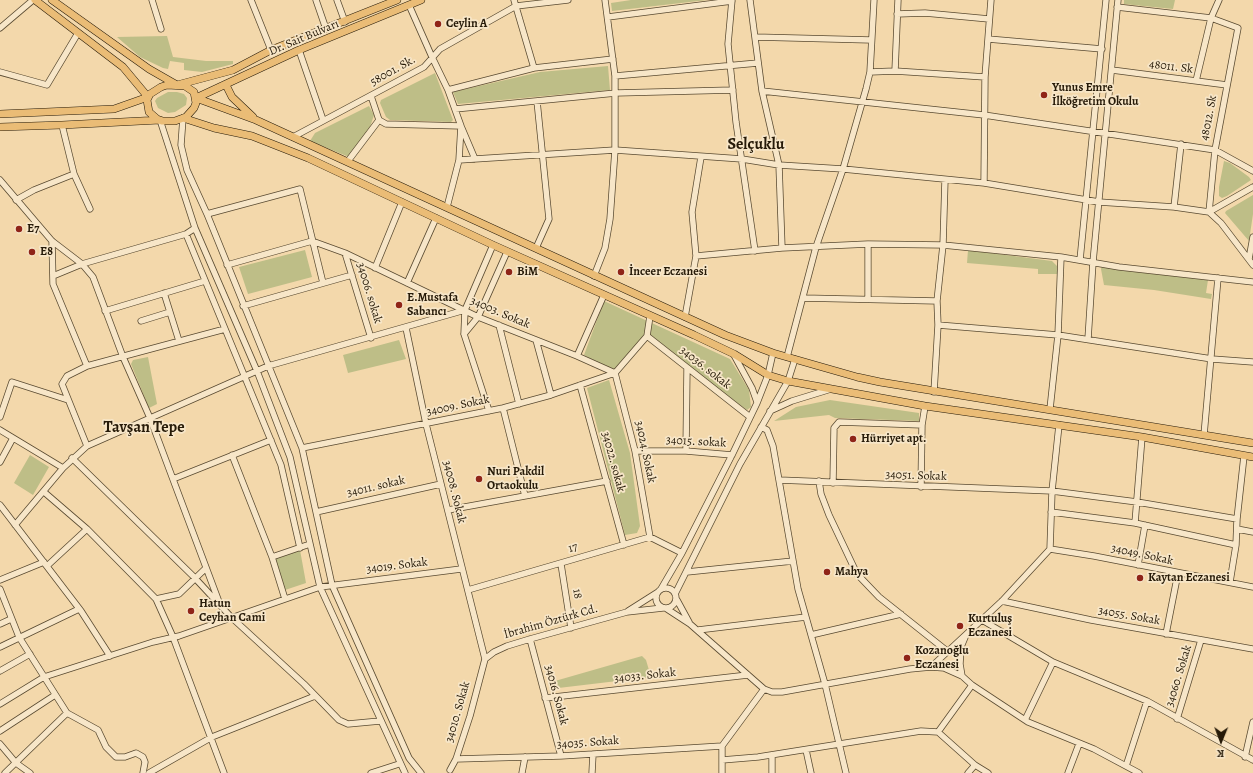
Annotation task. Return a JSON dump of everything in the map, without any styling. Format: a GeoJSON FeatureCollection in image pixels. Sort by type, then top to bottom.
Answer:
{"type":"FeatureCollection","features":[{"type":"Feature","properties":{"kind":"main road"},"geometry":{"type":"LineString","coordinates":[[34,0],[123,67],[148,97],[147,107],[150,112],[160,120]]}},
{"type":"Feature","properties":{"kind":"main road"},"geometry":{"type":"LineString","coordinates":[[0,127],[160,120],[169,121],[183,118],[191,114],[194,108],[196,98],[194,92],[190,88],[177,85],[149,69],[52,0]]}},
{"type":"Feature","properties":{"kind":"main road","name":"Dr. Sait Bulvarı"},"geometry":{"type":"LineString","coordinates":[[177,85],[233,70],[272,50],[397,0]]}},
{"type":"Feature","properties":{"kind":"main road","name":"Dr. Sait Bulvarı"},"geometry":{"type":"LineString","coordinates":[[196,98],[226,86],[299,50],[422,0]]}},
{"type":"Feature","properties":{"kind":"main road"},"geometry":{"type":"LineString","coordinates":[[0,114],[114,109],[148,97],[160,87],[177,85]]}},
{"type":"Feature","properties":{"kind":"main road"},"geometry":{"type":"LineString","coordinates":[[226,86],[232,97],[256,120]]}},
{"type":"Feature","properties":{"kind":"main road"},"geometry":{"type":"LineString","coordinates":[[196,98],[256,120],[725,335],[774,353],[857,377],[934,392],[1050,409],[1253,443]]}},
{"type":"Feature","properties":{"kind":"main road"},"geometry":{"type":"LineString","coordinates":[[183,118],[214,128],[252,136],[308,158],[507,252],[604,294],[734,354],[768,375],[788,381],[925,406],[1059,425],[1253,457]]}},
{"type":"Feature","properties":{"kind":"street"},"geometry":{"type":"LineString","coordinates":[[0,28],[34,0]]}},
{"type":"Feature","properties":{"kind":"street"},"geometry":{"type":"LineString","coordinates":[[152,0],[161,29]]}},
{"type":"Feature","properties":{"kind":"street"},"geometry":{"type":"LineString","coordinates":[[251,0],[272,50]]}},
{"type":"Feature","properties":{"kind":"street"},"geometry":{"type":"LineString","coordinates":[[316,0],[326,29]]}},
{"type":"Feature","properties":{"kind":"street"},"geometry":{"type":"LineString","coordinates":[[337,0],[345,22]]}},
{"type":"Feature","properties":{"kind":"street"},"geometry":{"type":"LineString","coordinates":[[514,0],[534,68]]}},
{"type":"Feature","properties":{"kind":"street","name":"58001. Sk."},"geometry":{"type":"LineString","coordinates":[[293,137],[424,67],[440,49],[516,6],[568,0]]}},
{"type":"Feature","properties":{"kind":"street"},"geometry":{"type":"LineString","coordinates":[[594,276],[605,248],[610,219],[615,150],[615,76],[606,0]]}},
{"type":"Feature","properties":{"kind":"street"},"geometry":{"type":"LineString","coordinates":[[750,0],[762,91],[780,165],[782,248]]}},
{"type":"Feature","properties":{"kind":"street"},"geometry":{"type":"LineString","coordinates":[[787,357],[816,247],[843,169],[863,102],[870,72],[874,0]]}},
{"type":"Feature","properties":{"kind":"street"},"geometry":{"type":"LineString","coordinates":[[895,71],[898,0]]}},
{"type":"Feature","properties":{"kind":"street"},"geometry":{"type":"LineString","coordinates":[[984,183],[985,77],[989,19],[992,0]]}},
{"type":"Feature","properties":{"kind":"street"},"geometry":{"type":"LineString","coordinates":[[1080,260],[1106,0]]}},
{"type":"Feature","properties":{"kind":"street"},"geometry":{"type":"LineString","coordinates":[[1088,339],[1093,262],[1118,0]]}},
{"type":"Feature","properties":{"kind":"street"},"geometry":{"type":"LineString","coordinates":[[1196,81],[1211,18],[1219,0]]}},
{"type":"Feature","properties":{"kind":"street"},"geometry":{"type":"LineString","coordinates":[[608,17],[732,1],[728,44],[755,250]]}},
{"type":"Feature","properties":{"kind":"street"},"geometry":{"type":"LineString","coordinates":[[409,5],[448,90],[475,159]]}},
{"type":"Feature","properties":{"kind":"street"},"geometry":{"type":"LineString","coordinates":[[1118,7],[1211,18]]}},
{"type":"Feature","properties":{"kind":"street"},"geometry":{"type":"LineString","coordinates":[[897,14],[924,13],[989,19]]}},
{"type":"Feature","properties":{"kind":"street","name":"48012. Sk"},"geometry":{"type":"LineString","coordinates":[[1209,212],[1215,150],[1238,28],[1211,18]]}},
{"type":"Feature","properties":{"kind":"street"},"geometry":{"type":"LineString","coordinates":[[0,72],[47,85],[78,32]]}},
{"type":"Feature","properties":{"kind":"street"},"geometry":{"type":"LineString","coordinates":[[755,37],[871,40]]}},
{"type":"Feature","properties":{"kind":"street"},"geometry":{"type":"LineString","coordinates":[[988,39],[1102,49]]}},
{"type":"Feature","properties":{"kind":"street"},"geometry":{"type":"LineString","coordinates":[[299,50],[323,120]]}},
{"type":"Feature","properties":{"kind":"street"},"geometry":{"type":"LineString","coordinates":[[448,90],[534,68],[613,59]]}},
{"type":"Feature","properties":{"kind":"street"},"geometry":{"type":"LineString","coordinates":[[615,76],[758,63]]}},
{"type":"Feature","properties":{"kind":"street","name":"48011. Sk"},"geometry":{"type":"LineString","coordinates":[[1112,70],[1227,85]]}},
{"type":"Feature","properties":{"kind":"street"},"geometry":{"type":"LineString","coordinates":[[870,72],[895,71],[985,77]]}},
{"type":"Feature","properties":{"kind":"street"},"geometry":{"type":"LineString","coordinates":[[455,109],[616,93],[733,90]]}},
{"type":"Feature","properties":{"kind":"street"},"geometry":{"type":"LineString","coordinates":[[762,91],[984,115],[1181,144],[1215,150],[1253,170]]}},
{"type":"Feature","properties":{"kind":"street"},"geometry":{"type":"LineString","coordinates":[[371,96],[379,120],[386,124],[461,126]]}},
{"type":"Feature","properties":{"kind":"street"},"geometry":{"type":"LineString","coordinates":[[536,248],[549,219],[537,102]]}},
{"type":"Feature","properties":{"kind":"street"},"geometry":{"type":"LineString","coordinates":[[183,118],[181,145],[187,170],[207,214],[302,448],[333,585],[409,758],[421,773]]}},
{"type":"Feature","properties":{"kind":"street"},"geometry":{"type":"LineString","coordinates":[[160,120],[195,228],[257,371],[290,457],[320,587],[399,764],[405,773]]}},
{"type":"Feature","properties":{"kind":"street"},"geometry":{"type":"LineString","coordinates":[[348,161],[379,120]]}},
{"type":"Feature","properties":{"kind":"street"},"geometry":{"type":"LineString","coordinates":[[62,125],[74,174],[90,209]]}},
{"type":"Feature","properties":{"kind":"street"},"geometry":{"type":"LineString","coordinates":[[448,207],[459,160],[461,126]]}},
{"type":"Feature","properties":{"kind":"street"},"geometry":{"type":"LineString","coordinates":[[1174,207],[1181,144]]}},
{"type":"Feature","properties":{"kind":"street"},"geometry":{"type":"LineString","coordinates":[[459,160],[615,150],[742,159],[780,165],[843,169],[984,183],[1099,202],[1174,207],[1209,212],[1221,223],[1253,265]]}},
{"type":"Feature","properties":{"kind":"street"},"geometry":{"type":"LineString","coordinates":[[685,317],[696,256],[692,212],[701,157]]}},
{"type":"Feature","properties":{"kind":"street"},"geometry":{"type":"LineString","coordinates":[[16,200],[34,190],[74,174]]}},
{"type":"Feature","properties":{"kind":"street"},"geometry":{"type":"LineString","coordinates":[[0,180],[52,241],[82,264],[93,277],[123,357],[150,418],[219,602]]}},
{"type":"Feature","properties":{"kind":"street"},"geometry":{"type":"LineString","coordinates":[[934,392],[938,325],[937,300],[944,245],[945,180]]}},
{"type":"Feature","properties":{"kind":"street"},"geometry":{"type":"LineString","coordinates":[[1209,212],[1253,187]]}},
{"type":"Feature","properties":{"kind":"street"},"geometry":{"type":"LineString","coordinates":[[207,214],[300,189],[323,283]]}},
{"type":"Feature","properties":{"kind":"street"},"geometry":{"type":"LineString","coordinates":[[375,268],[402,202]]}},
{"type":"Feature","properties":{"kind":"street"},"geometry":{"type":"LineString","coordinates":[[407,283],[436,218]]}},
{"type":"Feature","properties":{"kind":"street"},"geometry":{"type":"LineString","coordinates":[[53,276],[82,264],[186,234],[195,228]]}},
{"type":"Feature","properties":{"kind":"street"},"geometry":{"type":"LineString","coordinates":[[186,234],[281,466],[300,548]]}},
{"type":"Feature","properties":{"kind":"street"},"geometry":{"type":"LineString","coordinates":[[1249,259],[1253,236]]}},
{"type":"Feature","properties":{"kind":"street"},"geometry":{"type":"LineString","coordinates":[[52,241],[53,284],[87,366]]}},
{"type":"Feature","properties":{"kind":"street"},"geometry":{"type":"LineString","coordinates":[[227,265],[312,241]]}},
{"type":"Feature","properties":{"kind":"street","name":"34003. Sokak"},"geometry":{"type":"LineString","coordinates":[[312,241],[345,253],[478,317],[577,356],[615,373]]}},
{"type":"Feature","properties":{"kind":"street"},"geometry":{"type":"LineString","coordinates":[[696,256],[782,248],[868,244],[944,245],[1061,257],[1253,282]]}},
{"type":"Feature","properties":{"kind":"street"},"geometry":{"type":"LineString","coordinates":[[868,244],[868,299]]}},
{"type":"Feature","properties":{"kind":"street"},"geometry":{"type":"LineString","coordinates":[[489,411],[464,334],[464,310],[493,245]]}},
{"type":"Feature","properties":{"kind":"street"},"geometry":{"type":"LineString","coordinates":[[464,334],[478,317],[507,252]]}},
{"type":"Feature","properties":{"kind":"street","name":"34006. sokak"},"geometry":{"type":"LineString","coordinates":[[345,253],[371,338]]}},
{"type":"Feature","properties":{"kind":"street"},"geometry":{"type":"LineString","coordinates":[[1050,409],[1058,336],[1061,257]]}},
{"type":"Feature","properties":{"kind":"street"},"geometry":{"type":"LineString","coordinates":[[244,306],[352,275]]}},
{"type":"Feature","properties":{"kind":"street"},"geometry":{"type":"LineString","coordinates":[[1204,435],[1212,359],[1218,278]]}},
{"type":"Feature","properties":{"kind":"street"},"geometry":{"type":"LineString","coordinates":[[105,311],[205,282]]}},
{"type":"Feature","properties":{"kind":"street"},"geometry":{"type":"LineString","coordinates":[[164,293],[179,341]]}},
{"type":"Feature","properties":{"kind":"street"},"geometry":{"type":"LineString","coordinates":[[577,356],[604,294]]}},
{"type":"Feature","properties":{"kind":"street"},"geometry":{"type":"LineString","coordinates":[[803,298],[937,300]]}},
{"type":"Feature","properties":{"kind":"street"},"geometry":{"type":"LineString","coordinates":[[15,525],[72,458],[88,446],[268,366],[336,346],[406,328],[464,310]]}},
{"type":"Feature","properties":{"kind":"street"},"geometry":{"type":"LineString","coordinates":[[141,321],[170,312]]}},
{"type":"Feature","properties":{"kind":"street"},"geometry":{"type":"LineString","coordinates":[[615,373],[647,336],[650,316]]}},
{"type":"Feature","properties":{"kind":"street"},"geometry":{"type":"LineString","coordinates":[[499,325],[519,404]]}},
{"type":"Feature","properties":{"kind":"street"},"geometry":{"type":"LineString","coordinates":[[938,325],[1088,339],[1212,359],[1253,362]]}},
{"type":"Feature","properties":{"kind":"street","name":"34008. Sokak"},"geometry":{"type":"LineString","coordinates":[[406,328],[426,424],[448,510],[461,569],[468,590],[485,659]]}},
{"type":"Feature","properties":{"kind":"street"},"geometry":{"type":"LineString","coordinates":[[88,446],[62,384],[67,376],[87,366],[224,329]]}},
{"type":"Feature","properties":{"kind":"street","name":"34036. sokak"},"geometry":{"type":"LineString","coordinates":[[647,336],[750,417]]}},
{"type":"Feature","properties":{"kind":"street"},"geometry":{"type":"LineString","coordinates":[[536,340],[551,395]]}},
{"type":"Feature","properties":{"kind":"street"},"geometry":{"type":"LineString","coordinates":[[774,353],[768,375],[757,403],[682,553],[659,591],[656,601],[665,609],[698,630],[764,689],[772,692],[782,692],[931,667],[944,668],[962,676],[972,685],[1025,720],[1079,744],[1094,749],[1139,773]]}},
{"type":"Feature","properties":{"kind":"street"},"geometry":{"type":"LineString","coordinates":[[734,354],[752,388],[757,403]]}},
{"type":"Feature","properties":{"kind":"street"},"geometry":{"type":"LineString","coordinates":[[626,612],[665,609],[673,606],[676,600],[676,594],[740,464],[788,381],[795,359]]}},
{"type":"Feature","properties":{"kind":"street"},"geometry":{"type":"LineString","coordinates":[[686,451],[687,368]]}},
{"type":"Feature","properties":{"kind":"street","name":"34009. Sokak"},"geometry":{"type":"LineString","coordinates":[[302,448],[503,408],[551,395],[615,373]]}},
{"type":"Feature","properties":{"kind":"street","name":"34024. Sokak"},"geometry":{"type":"LineString","coordinates":[[615,373],[635,452],[650,537]]}},
{"type":"Feature","properties":{"kind":"street"},"geometry":{"type":"LineString","coordinates":[[0,417],[12,382],[68,400]]}},
{"type":"Feature","properties":{"kind":"street","name":"34022. sokak"},"geometry":{"type":"LineString","coordinates":[[580,385],[624,545]]}},
{"type":"Feature","properties":{"kind":"street"},"geometry":{"type":"LineString","coordinates":[[770,412],[792,401],[831,389]]}},
{"type":"Feature","properties":{"kind":"street"},"geometry":{"type":"LineString","coordinates":[[922,487],[922,425],[925,406]]}},
{"type":"Feature","properties":{"kind":"street"},"geometry":{"type":"LineString","coordinates":[[503,408],[525,496]]}},
{"type":"Feature","properties":{"kind":"street"},"geometry":{"type":"LineString","coordinates":[[833,482],[834,428],[839,422],[922,425]]}},
{"type":"Feature","properties":{"kind":"street"},"geometry":{"type":"LineString","coordinates":[[931,667],[1002,601],[1050,549],[1052,491],[1059,425]]}},
{"type":"Feature","properties":{"kind":"street"},"geometry":{"type":"LineString","coordinates":[[761,427],[766,430],[773,446],[792,561],[825,684],[846,773]]}},
{"type":"Feature","properties":{"kind":"street"},"geometry":{"type":"LineString","coordinates":[[0,430],[63,468]]}},
{"type":"Feature","properties":{"kind":"street"},"geometry":{"type":"LineString","coordinates":[[0,462],[13,438]]}},
{"type":"Feature","properties":{"kind":"street"},"geometry":{"type":"LineString","coordinates":[[1135,523],[1142,438]]}},
{"type":"Feature","properties":{"kind":"street"},"geometry":{"type":"LineString","coordinates":[[173,479],[232,454],[271,440]]}},
{"type":"Feature","properties":{"kind":"street","name":"34015. sokak"},"geometry":{"type":"LineString","coordinates":[[635,452],[686,451],[732,454]]}},
{"type":"Feature","properties":{"kind":"street"},"geometry":{"type":"LineString","coordinates":[[232,454],[272,557],[285,599]]}},
{"type":"Feature","properties":{"kind":"street"},"geometry":{"type":"LineString","coordinates":[[1230,582],[1236,545],[1237,518],[1244,456]]}},
{"type":"Feature","properties":{"kind":"street"},"geometry":{"type":"LineString","coordinates":[[72,458],[195,578],[219,602],[231,617],[304,684],[340,720],[348,724],[380,721]]}},
{"type":"Feature","properties":{"kind":"street","name":"34051. Sokak"},"geometry":{"type":"LineString","coordinates":[[779,480],[922,487],[1052,491],[1136,502],[1237,518]]}},
{"type":"Feature","properties":{"kind":"street"},"geometry":{"type":"LineString","coordinates":[[448,510],[607,481]]}},
{"type":"Feature","properties":{"kind":"street"},"geometry":{"type":"LineString","coordinates":[[819,481],[821,494],[829,515],[858,574],[879,597],[947,651]]}},
{"type":"Feature","properties":{"kind":"street","name":"34011. sokak"},"geometry":{"type":"LineString","coordinates":[[316,512],[441,484]]}},
{"type":"Feature","properties":{"kind":"street"},"geometry":{"type":"LineString","coordinates":[[44,492],[87,529],[156,599],[173,637],[212,737],[224,773]]}},
{"type":"Feature","properties":{"kind":"street"},"geometry":{"type":"LineString","coordinates":[[0,505],[79,609],[110,656]]}},
{"type":"Feature","properties":{"kind":"street"},"geometry":{"type":"LineString","coordinates":[[1051,512],[1135,523],[1236,545]]}},
{"type":"Feature","properties":{"kind":"street"},"geometry":{"type":"LineString","coordinates":[[1138,565],[1145,525]]}},
{"type":"Feature","properties":{"kind":"street"},"geometry":{"type":"LineString","coordinates":[[0,580],[46,564],[87,529]]}},
{"type":"Feature","properties":{"kind":"street"},"geometry":{"type":"LineString","coordinates":[[1237,530],[1253,532]]}},
{"type":"Feature","properties":{"kind":"street"},"geometry":{"type":"LineString","coordinates":[[650,537],[682,553]]}},
{"type":"Feature","properties":{"kind":"street","name":"17"},"geometry":{"type":"LineString","coordinates":[[468,590],[650,537]]}},
{"type":"Feature","properties":{"kind":"street"},"geometry":{"type":"LineString","coordinates":[[272,557],[310,544]]}},
{"type":"Feature","properties":{"kind":"street","name":"34049. Sokak"},"geometry":{"type":"LineString","coordinates":[[1050,549],[1094,556],[1253,587]]}},
{"type":"Feature","properties":{"kind":"street"},"geometry":{"type":"LineString","coordinates":[[687,572],[792,561]]}},
{"type":"Feature","properties":{"kind":"street","name":"18"},"geometry":{"type":"LineString","coordinates":[[561,564],[571,628]]}},
{"type":"Feature","properties":{"kind":"street"},"geometry":{"type":"LineString","coordinates":[[156,599],[179,594],[206,568]]}},
{"type":"Feature","properties":{"kind":"street","name":"34019. Sokak"},"geometry":{"type":"LineString","coordinates":[[0,704],[44,677],[173,637],[320,587],[461,569]]}},
{"type":"Feature","properties":{"kind":"street"},"geometry":{"type":"LineString","coordinates":[[1166,634],[1178,573]]}},
{"type":"Feature","properties":{"kind":"street"},"geometry":{"type":"LineString","coordinates":[[626,612],[659,591],[667,588],[676,594]]}},
{"type":"Feature","properties":{"kind":"street"},"geometry":{"type":"LineString","coordinates":[[0,589],[1,597],[19,638],[67,713],[98,730],[106,747],[116,757],[125,757],[136,753],[143,757],[145,762],[143,773]]}},
{"type":"Feature","properties":{"kind":"street"},"geometry":{"type":"LineString","coordinates":[[676,600],[690,624]]}},
{"type":"Feature","properties":{"kind":"street","name":"34055. Sokak"},"geometry":{"type":"LineString","coordinates":[[1002,601],[1166,634],[1253,649]]}},
{"type":"Feature","properties":{"kind":"street"},"geometry":{"type":"LineString","coordinates":[[0,647],[79,609]]}},
{"type":"Feature","properties":{"kind":"street","name":"İbrahim Öztürk Cd."},"geometry":{"type":"LineString","coordinates":[[485,659],[494,652],[506,646],[626,612]]}},
{"type":"Feature","properties":{"kind":"street"},"geometry":{"type":"LineString","coordinates":[[811,635],[901,614]]}},
{"type":"Feature","properties":{"kind":"street"},"geometry":{"type":"LineString","coordinates":[[698,630],[806,617]]}},
{"type":"Feature","properties":{"kind":"street"},"geometry":{"type":"LineString","coordinates":[[0,624],[11,619]]}},
{"type":"Feature","properties":{"kind":"street"},"geometry":{"type":"LineString","coordinates":[[982,620],[1053,662],[1147,701],[1245,757],[1253,760]]}},
{"type":"Feature","properties":{"kind":"street"},"geometry":{"type":"LineString","coordinates":[[962,676],[960,664],[961,647],[967,632]]}},
{"type":"Feature","properties":{"kind":"street","name":"34016. Sokak"},"geometry":{"type":"LineString","coordinates":[[530,639],[544,698],[561,756]]}},
{"type":"Feature","properties":{"kind":"street","name":"34060. Sokak"},"geometry":{"type":"LineString","coordinates":[[1177,719],[1201,640]]}},
{"type":"Feature","properties":{"kind":"street"},"geometry":{"type":"LineString","coordinates":[[0,671],[30,654]]}},
{"type":"Feature","properties":{"kind":"street","name":"34010. Sokak"},"geometry":{"type":"LineString","coordinates":[[448,772],[456,760],[485,659]]}},
{"type":"Feature","properties":{"kind":"street"},"geometry":{"type":"LineString","coordinates":[[1025,720],[1053,662]]}},
{"type":"Feature","properties":{"kind":"street","name":"34033. Sokak"},"geometry":{"type":"LineString","coordinates":[[544,698],[748,675]]}},
{"type":"Feature","properties":{"kind":"street"},"geometry":{"type":"LineString","coordinates":[[938,732],[972,685]]}},
{"type":"Feature","properties":{"kind":"street"},"geometry":{"type":"LineString","coordinates":[[722,773],[722,746],[764,689]]}},
{"type":"Feature","properties":{"kind":"street"},"geometry":{"type":"LineString","coordinates":[[0,731],[55,695]]}},
{"type":"Feature","properties":{"kind":"street"},"geometry":{"type":"LineString","coordinates":[[149,773],[212,737],[315,696]]}},
{"type":"Feature","properties":{"kind":"street"},"geometry":{"type":"LineString","coordinates":[[1126,766],[1147,701]]}},
{"type":"Feature","properties":{"kind":"street"},"geometry":{"type":"LineString","coordinates":[[5,773],[67,713]]}},
{"type":"Feature","properties":{"kind":"street"},"geometry":{"type":"LineString","coordinates":[[1245,757],[1253,722]]}},
{"type":"Feature","properties":{"kind":"street"},"geometry":{"type":"LineString","coordinates":[[722,760],[772,755],[921,731],[938,732],[975,765],[988,773]]}},
{"type":"Feature","properties":{"kind":"street"},"geometry":{"type":"LineString","coordinates":[[0,744],[16,764],[30,773]]}},
{"type":"Feature","properties":{"kind":"street"},"geometry":{"type":"LineString","coordinates":[[1068,773],[1079,744]]}},
{"type":"Feature","properties":{"kind":"street","name":"34035. Sokak"},"geometry":{"type":"LineString","coordinates":[[456,760],[561,756],[722,746]]}},
{"type":"Feature","properties":{"kind":"street"},"geometry":{"type":"LineString","coordinates":[[806,750],[811,773]]}},
{"type":"Feature","properties":{"kind":"street"},"geometry":{"type":"LineString","coordinates":[[592,773],[593,754]]}},
{"type":"Feature","properties":{"kind":"street"},"geometry":{"type":"LineString","coordinates":[[772,755],[772,773]]}},
{"type":"Feature","properties":{"kind":"street"},"geometry":{"type":"LineString","coordinates":[[522,773],[525,757]]}},
{"type":"Feature","properties":{"kind":"street"},"geometry":{"type":"LineString","coordinates":[[371,773],[399,764]]}},
{"type":"Feature","properties":{"kind":"street"},"geometry":{"type":"LineString","coordinates":[[968,773],[975,765]]}},
{"type":"Feature","properties":{"kind":"green space"},"geometry":{"type":"Polygon","coordinates":[[[631,0],[707,0],[612,11],[611,3],[631,0]]]}},
{"type":"Feature","properties":{"kind":"green space"},"geometry":{"type":"Polygon","coordinates":[[[1124,0],[1175,0],[1173,9],[1124,4],[1124,0]]]}},
{"type":"Feature","properties":{"kind":"green space"},"geometry":{"type":"Polygon","coordinates":[[[167,36],[173,57],[206,61],[233,61],[233,64],[202,72],[184,70],[184,63],[170,61],[168,69],[163,68],[140,57],[117,37],[167,36]]]}},
{"type":"Feature","properties":{"kind":"green space"},"geometry":{"type":"Polygon","coordinates":[[[608,66],[610,90],[458,104],[453,92],[540,72],[608,66]]]}},
{"type":"Feature","properties":{"kind":"green space"},"geometry":{"type":"Polygon","coordinates":[[[435,73],[453,120],[451,122],[390,120],[386,117],[380,103],[381,100],[435,73]]]}},
{"type":"Feature","properties":{"kind":"green space"},"geometry":{"type":"Polygon","coordinates":[[[168,92],[184,94],[187,98],[186,105],[175,112],[168,113],[158,108],[155,101],[157,98],[168,92]]]}},
{"type":"Feature","properties":{"kind":"green space"},"geometry":{"type":"Polygon","coordinates":[[[369,106],[374,115],[370,127],[349,157],[310,141],[315,133],[369,106]]]}},
{"type":"Feature","properties":{"kind":"green space"},"geometry":{"type":"Polygon","coordinates":[[[1224,161],[1230,163],[1251,180],[1222,198],[1219,196],[1219,187],[1224,161]]]}},
{"type":"Feature","properties":{"kind":"green space"},"geometry":{"type":"Polygon","coordinates":[[[1253,195],[1253,214],[1249,241],[1225,213],[1253,195]]]}},
{"type":"Feature","properties":{"kind":"green space"},"geometry":{"type":"Polygon","coordinates":[[[305,250],[312,277],[248,294],[239,267],[305,250]]]}},
{"type":"Feature","properties":{"kind":"green space"},"geometry":{"type":"Polygon","coordinates":[[[968,250],[1052,261],[1057,266],[1057,274],[1038,274],[1038,269],[967,263],[968,250]]]}},
{"type":"Feature","properties":{"kind":"green space"},"geometry":{"type":"Polygon","coordinates":[[[1102,266],[1208,280],[1206,293],[1212,294],[1211,299],[1154,290],[1104,285],[1101,269],[1102,266]]]}},
{"type":"Feature","properties":{"kind":"green space"},"geometry":{"type":"Polygon","coordinates":[[[604,301],[730,359],[749,390],[751,407],[747,410],[687,368],[647,336],[615,373],[584,355],[604,301]]]}},
{"type":"Feature","properties":{"kind":"green space"},"geometry":{"type":"Polygon","coordinates":[[[399,340],[406,359],[348,373],[343,355],[399,340]]]}},
{"type":"Feature","properties":{"kind":"green space"},"geometry":{"type":"Polygon","coordinates":[[[148,357],[157,404],[149,408],[131,364],[133,360],[148,357]]]}},
{"type":"Feature","properties":{"kind":"green space"},"geometry":{"type":"Polygon","coordinates":[[[609,380],[630,453],[640,526],[637,533],[625,535],[587,388],[609,380]]]}},
{"type":"Feature","properties":{"kind":"green space"},"geometry":{"type":"Polygon","coordinates":[[[830,400],[919,413],[919,421],[835,418],[829,415],[774,421],[796,407],[830,400]]]}},
{"type":"Feature","properties":{"kind":"green space"},"geometry":{"type":"Polygon","coordinates":[[[30,455],[49,467],[33,495],[14,483],[30,455]]]}},
{"type":"Feature","properties":{"kind":"green space"},"geometry":{"type":"Polygon","coordinates":[[[300,550],[306,583],[285,590],[274,558],[300,550]]]}},
{"type":"Feature","properties":{"kind":"green space"},"geometry":{"type":"Polygon","coordinates":[[[642,656],[646,660],[651,677],[550,689],[548,683],[642,656]]]}},
{"type":"Feature","properties":{"kind":"place","name":"Ceylin A"},"geometry":{"type":"Point","coordinates":[438,24]}},
{"type":"Feature","properties":{"kind":"place","name":"Yunus Emre İlköğretim Okulu"},"geometry":{"type":"Point","coordinates":[1044,95]}},
{"type":"Feature","properties":{"kind":"place","name":"E7"},"geometry":{"type":"Point","coordinates":[19,229]}},
{"type":"Feature","properties":{"kind":"place","name":"E8"},"geometry":{"type":"Point","coordinates":[32,252]}},
{"type":"Feature","properties":{"kind":"place","name":"BiM"},"geometry":{"type":"Point","coordinates":[509,272]}},
{"type":"Feature","properties":{"kind":"place","name":"İnceer Eczanesi"},"geometry":{"type":"Point","coordinates":[621,272]}},
{"type":"Feature","properties":{"kind":"place","name":"E.Mustafa Sabancı"},"geometry":{"type":"Point","coordinates":[399,305]}},
{"type":"Feature","properties":{"kind":"place","name":"Hürriyet apt."},"geometry":{"type":"Point","coordinates":[853,439]}},
{"type":"Feature","properties":{"kind":"place","name":"Nuri Pakdil Ortaokulu"},"geometry":{"type":"Point","coordinates":[479,479]}},
{"type":"Feature","properties":{"kind":"place","name":"Mahya"},"geometry":{"type":"Point","coordinates":[827,572]}},
{"type":"Feature","properties":{"kind":"place","name":"Kaytan Eczanesi"},"geometry":{"type":"Point","coordinates":[1140,578]}},
{"type":"Feature","properties":{"kind":"place","name":"Hatun Ceyhan Cami"},"geometry":{"type":"Point","coordinates":[191,611]}},
{"type":"Feature","properties":{"kind":"place","name":"Kurtuluş Eczanesi"},"geometry":{"type":"Point","coordinates":[960,626]}},
{"type":"Feature","properties":{"kind":"place","name":"Kozanoğlu Eczanesi"},"geometry":{"type":"Point","coordinates":[907,658]}},
{"type":"Feature","properties":{"kind":"district","name":"Selçuklu"},"geometry":{"type":"Point","coordinates":[756,145]}},
{"type":"Feature","properties":{"kind":"district","name":"Tavşan Tepe"},"geometry":{"type":"Point","coordinates":[144,428]}}]}
